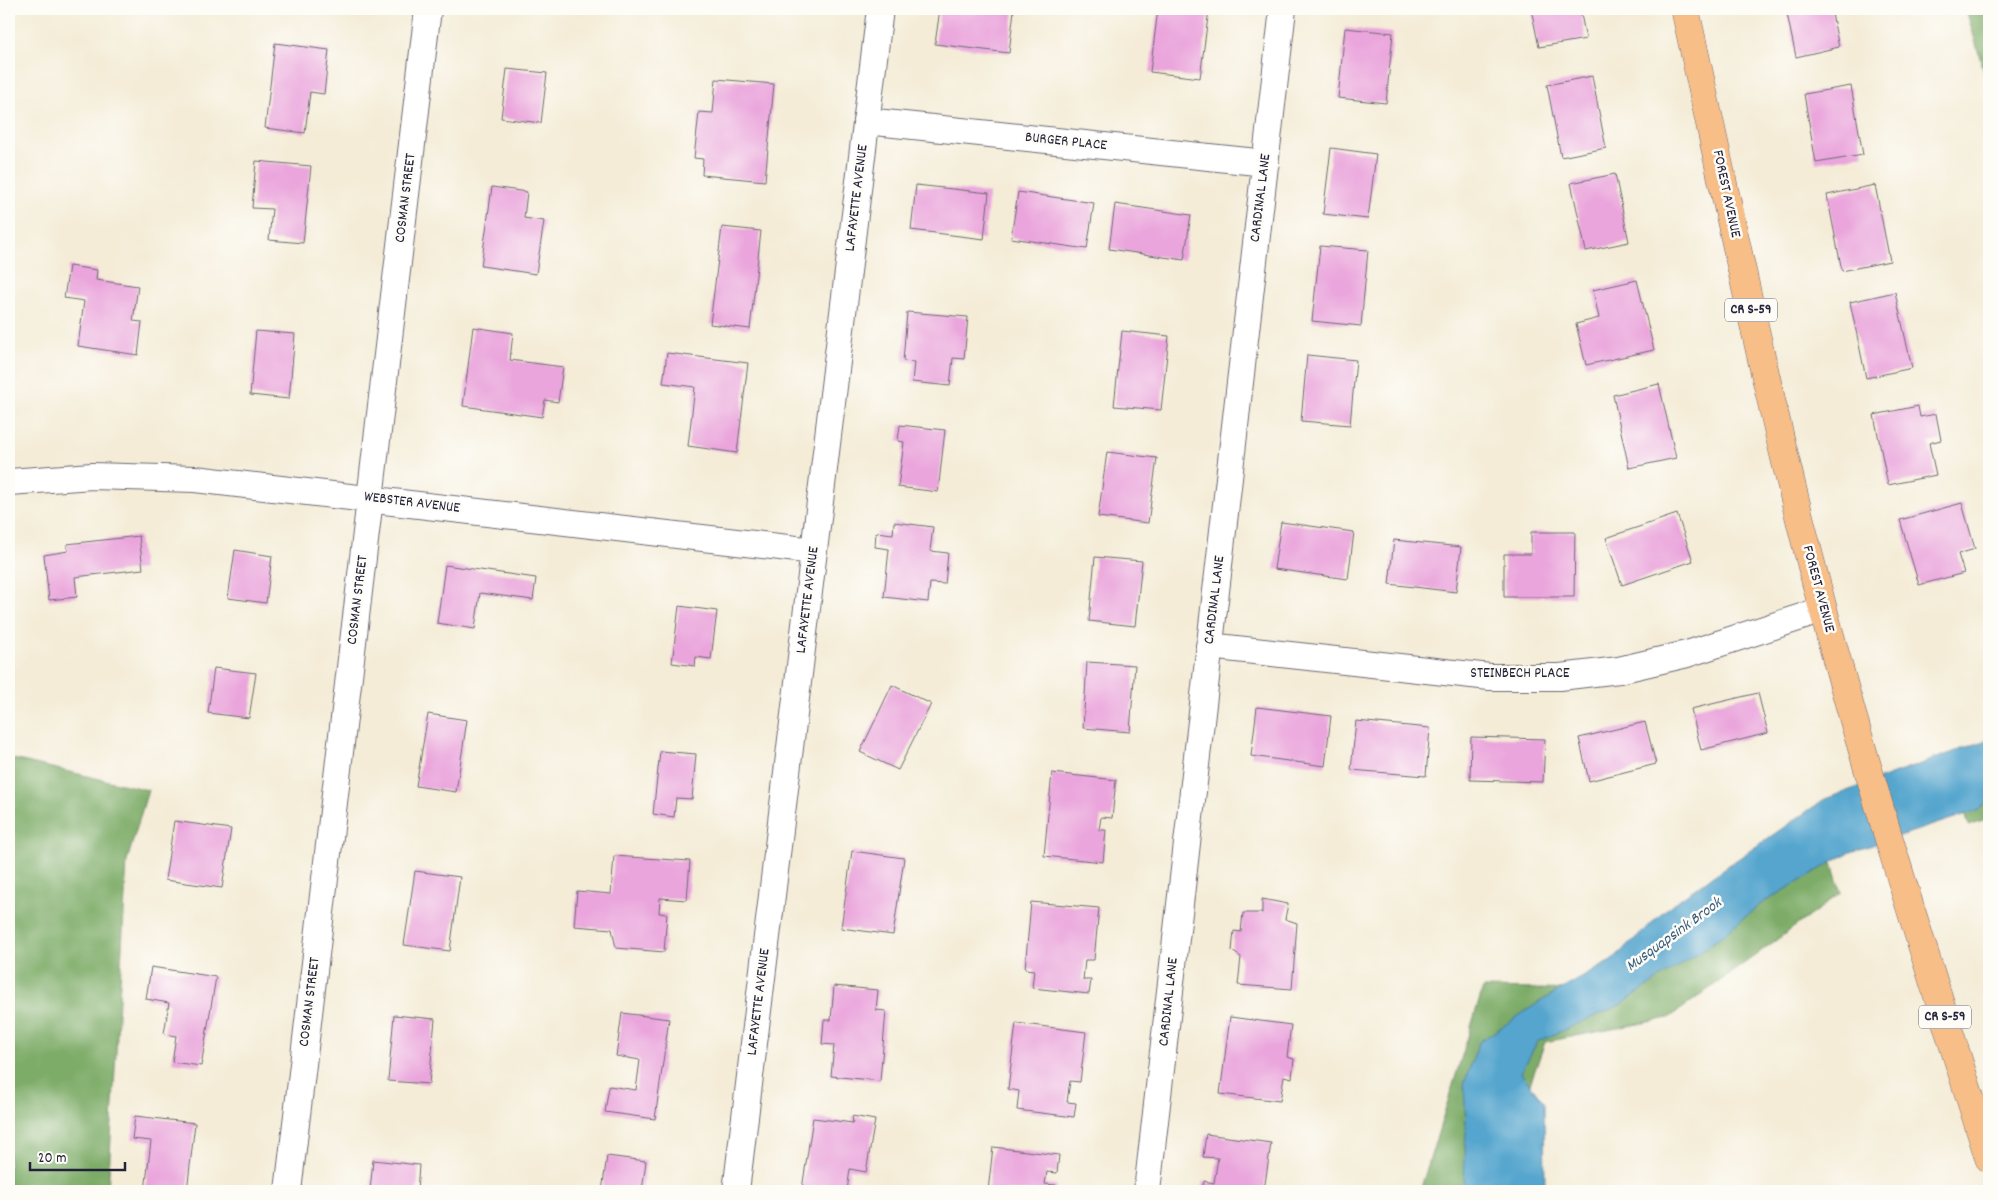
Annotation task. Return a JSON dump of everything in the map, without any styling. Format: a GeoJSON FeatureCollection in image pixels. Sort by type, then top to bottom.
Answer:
{"type":"FeatureCollection","features":[{"type":"Feature","properties":{"kind":"main road","name":"FOREST AVENUE"},"geometry":{"type":"LineString","coordinates":[[1685,9],[1781,446],[1823,610],[1841,676],[1989,1158]]}},
{"type":"Feature","properties":{"kind":"street","name":"COSMAN STREET"},"geometry":{"type":"LineString","coordinates":[[288,1191],[428,9]]}},
{"type":"Feature","properties":{"kind":"street","name":"LAFAYETTE AVENUE"},"geometry":{"type":"LineString","coordinates":[[736,1191],[880,9]]}},
{"type":"Feature","properties":{"kind":"street","name":"CARDINAL LANE"},"geometry":{"type":"LineString","coordinates":[[1147,1191],[1284,9]]}},
{"type":"Feature","properties":{"kind":"street","name":"BURGER PLACE"},"geometry":{"type":"LineString","coordinates":[[866,121],[1266,163]]}},
{"type":"Feature","properties":{"kind":"street","name":"WEBSTER AVENUE"},"geometry":{"type":"LineString","coordinates":[[9,482],[92,476],[195,478],[814,551]]}},
{"type":"Feature","properties":{"kind":"street","name":"STEINBECH PLACE"},"geometry":{"type":"LineString","coordinates":[[1209,646],[1490,677],[1560,677],[1619,670],[1688,654],[1823,610]]}},
{"type":"Feature","properties":{"kind":"green space"},"geometry":{"type":"Polygon","coordinates":[[[1966,9],[1989,9],[1989,89],[1966,9]]]}},
{"type":"Feature","properties":{"kind":"green space"},"geometry":{"type":"Polygon","coordinates":[[[1989,755],[1989,819],[1969,826],[1957,783],[1989,755]]]}},
{"type":"Feature","properties":{"kind":"green space"},"geometry":{"type":"Polygon","coordinates":[[[9,758],[148,790],[127,861],[108,1191],[9,1191],[9,758]]]}},
{"type":"Feature","properties":{"kind":"green space"},"geometry":{"type":"Polygon","coordinates":[[[1828,850],[1841,893],[1669,1018],[1545,1042],[1520,1112],[1509,1191],[1420,1191],[1483,988],[1586,990],[1828,850]]]}},
{"type":"Feature","properties":{"kind":"water","name":"Musquapsink Brook"},"geometry":{"type":"Polygon","coordinates":[[[1989,739],[1989,800],[1979,810],[1848,853],[1761,904],[1707,947],[1620,1005],[1537,1042],[1521,1073],[1544,1102],[1545,1191],[1461,1191],[1464,1183],[1466,1129],[1464,1084],[1479,1042],[1541,1001],[1611,961],[1671,905],[1825,799],[1989,739]]]}},
{"type":"Feature","properties":{"kind":"building"},"geometry":{"type":"Polygon","coordinates":[[[940,9],[1014,10],[1009,53],[935,44],[940,9]]]}},
{"type":"Feature","properties":{"kind":"building"},"geometry":{"type":"Polygon","coordinates":[[[1158,9],[1209,9],[1200,78],[1150,72],[1158,9]]]}},
{"type":"Feature","properties":{"kind":"building"},"geometry":{"type":"Polygon","coordinates":[[[1531,9],[1580,9],[1586,39],[1539,47],[1531,9]]]}},
{"type":"Feature","properties":{"kind":"building"},"geometry":{"type":"Polygon","coordinates":[[[1786,9],[1831,9],[1839,47],[1796,57],[1786,9]]]}},
{"type":"Feature","properties":{"kind":"building"},"geometry":{"type":"Polygon","coordinates":[[[1345,28],[1393,33],[1386,103],[1338,98],[1345,28]]]}},
{"type":"Feature","properties":{"kind":"building"},"geometry":{"type":"Polygon","coordinates":[[[275,43],[329,50],[324,94],[310,92],[305,133],[265,128],[275,43]]]}},
{"type":"Feature","properties":{"kind":"building"},"geometry":{"type":"Polygon","coordinates":[[[507,69],[547,73],[541,123],[501,118],[507,69]]]}},
{"type":"Feature","properties":{"kind":"building"},"geometry":{"type":"Polygon","coordinates":[[[1592,76],[1606,148],[1561,157],[1547,85],[1592,76]]]}},
{"type":"Feature","properties":{"kind":"building"},"geometry":{"type":"Polygon","coordinates":[[[716,79],[774,84],[765,181],[702,175],[703,159],[694,158],[699,112],[713,113],[716,79]]]}},
{"type":"Feature","properties":{"kind":"building"},"geometry":{"type":"Polygon","coordinates":[[[1851,86],[1863,155],[1816,163],[1804,94],[1851,86]]]}},
{"type":"Feature","properties":{"kind":"building"},"geometry":{"type":"Polygon","coordinates":[[[1331,148],[1376,154],[1368,219],[1323,214],[1331,148]]]}},
{"type":"Feature","properties":{"kind":"building"},"geometry":{"type":"Polygon","coordinates":[[[256,161],[311,166],[303,243],[269,240],[272,209],[252,208],[256,161]]]}},
{"type":"Feature","properties":{"kind":"building"},"geometry":{"type":"Polygon","coordinates":[[[1615,174],[1629,242],[1586,251],[1571,183],[1615,174]]]}},
{"type":"Feature","properties":{"kind":"building"},"geometry":{"type":"Polygon","coordinates":[[[916,185],[989,193],[984,239],[911,230],[916,185]]]}},
{"type":"Feature","properties":{"kind":"building"},"geometry":{"type":"Polygon","coordinates":[[[1875,185],[1890,261],[1842,271],[1827,195],[1875,185]]]}},
{"type":"Feature","properties":{"kind":"building"},"geometry":{"type":"Polygon","coordinates":[[[492,187],[527,192],[524,218],[544,221],[536,274],[481,266],[492,187]]]}},
{"type":"Feature","properties":{"kind":"building"},"geometry":{"type":"Polygon","coordinates":[[[1018,192],[1094,203],[1087,249],[1011,238],[1018,192]]]}},
{"type":"Feature","properties":{"kind":"building"},"geometry":{"type":"Polygon","coordinates":[[[1115,204],[1191,215],[1184,260],[1109,249],[1115,204]]]}},
{"type":"Feature","properties":{"kind":"building"},"geometry":{"type":"Polygon","coordinates":[[[9,213],[14,220],[9,224],[9,213]]]}},
{"type":"Feature","properties":{"kind":"building"},"geometry":{"type":"Polygon","coordinates":[[[722,227],[761,231],[750,329],[710,324],[722,227]]]}},
{"type":"Feature","properties":{"kind":"building"},"geometry":{"type":"Polygon","coordinates":[[[1320,246],[1368,250],[1361,326],[1312,321],[1320,246]]]}},
{"type":"Feature","properties":{"kind":"building"},"geometry":{"type":"Polygon","coordinates":[[[69,266],[97,270],[96,280],[138,286],[133,321],[142,322],[138,355],[78,346],[84,301],[64,298],[69,266]]]}},
{"type":"Feature","properties":{"kind":"building"},"geometry":{"type":"Polygon","coordinates":[[[1637,280],[1654,350],[1586,365],[1576,324],[1599,318],[1593,290],[1637,280]]]}},
{"type":"Feature","properties":{"kind":"building"},"geometry":{"type":"Polygon","coordinates":[[[1895,292],[1912,368],[1866,378],[1850,302],[1895,292]]]}},
{"type":"Feature","properties":{"kind":"building"},"geometry":{"type":"Polygon","coordinates":[[[907,312],[968,317],[964,359],[953,358],[950,386],[912,382],[914,362],[903,361],[907,312]]]}},
{"type":"Feature","properties":{"kind":"building"},"geometry":{"type":"Polygon","coordinates":[[[473,327],[513,333],[510,360],[563,367],[558,402],[545,400],[542,417],[463,406],[473,327]]]}},
{"type":"Feature","properties":{"kind":"building"},"geometry":{"type":"Polygon","coordinates":[[[256,331],[295,334],[289,399],[250,395],[256,331]]]}},
{"type":"Feature","properties":{"kind":"building"},"geometry":{"type":"Polygon","coordinates":[[[1122,331],[1169,336],[1161,410],[1114,406],[1122,331]]]}},
{"type":"Feature","properties":{"kind":"building"},"geometry":{"type":"Polygon","coordinates":[[[667,353],[748,363],[737,453],[688,446],[695,387],[663,383],[667,353]]]}},
{"type":"Feature","properties":{"kind":"building"},"geometry":{"type":"Polygon","coordinates":[[[1307,355],[1356,360],[1350,425],[1301,421],[1307,355]]]}},
{"type":"Feature","properties":{"kind":"building"},"geometry":{"type":"Polygon","coordinates":[[[1659,384],[1676,458],[1629,468],[1613,395],[1659,384]]]}},
{"type":"Feature","properties":{"kind":"building"},"geometry":{"type":"Polygon","coordinates":[[[1918,406],[1920,417],[1936,414],[1941,440],[1929,443],[1936,475],[1888,485],[1874,415],[1918,406]]]}},
{"type":"Feature","properties":{"kind":"building"},"geometry":{"type":"Polygon","coordinates":[[[900,425],[945,430],[938,492],[898,487],[904,442],[898,441],[900,425]]]}},
{"type":"Feature","properties":{"kind":"building"},"geometry":{"type":"Polygon","coordinates":[[[1107,452],[1157,458],[1148,523],[1098,517],[1107,452]]]}},
{"type":"Feature","properties":{"kind":"building"},"geometry":{"type":"Polygon","coordinates":[[[1962,503],[1975,549],[1958,554],[1964,573],[1919,585],[1900,520],[1962,503]]]}},
{"type":"Feature","properties":{"kind":"building"},"geometry":{"type":"Polygon","coordinates":[[[1677,514],[1693,561],[1622,585],[1606,538],[1677,514]]]}},
{"type":"Feature","properties":{"kind":"building"},"geometry":{"type":"Polygon","coordinates":[[[894,522],[933,527],[930,551],[948,553],[945,584],[930,583],[928,602],[884,597],[889,549],[875,547],[876,532],[893,534],[894,522]]]}},
{"type":"Feature","properties":{"kind":"building"},"geometry":{"type":"Polygon","coordinates":[[[1281,522],[1354,532],[1348,579],[1274,569],[1281,522]]]}},
{"type":"Feature","properties":{"kind":"building"},"geometry":{"type":"Polygon","coordinates":[[[1531,532],[1575,532],[1574,597],[1504,597],[1504,554],[1531,554],[1531,532]]]}},
{"type":"Feature","properties":{"kind":"building"},"geometry":{"type":"Polygon","coordinates":[[[139,536],[143,569],[75,577],[77,597],[49,600],[44,555],[68,551],[67,544],[139,536]]]}},
{"type":"Feature","properties":{"kind":"building"},"geometry":{"type":"Polygon","coordinates":[[[1394,540],[1461,547],[1456,592],[1389,584],[1394,540]]]}},
{"type":"Feature","properties":{"kind":"building"},"geometry":{"type":"Polygon","coordinates":[[[235,550],[272,556],[266,603],[228,598],[235,550]]]}},
{"type":"Feature","properties":{"kind":"building"},"geometry":{"type":"Polygon","coordinates":[[[1095,557],[1142,561],[1135,626],[1089,621],[1095,557]]]}},
{"type":"Feature","properties":{"kind":"building"},"geometry":{"type":"Polygon","coordinates":[[[445,565],[536,578],[533,600],[480,593],[475,629],[437,623],[445,565]]]}},
{"type":"Feature","properties":{"kind":"building"},"geometry":{"type":"Polygon","coordinates":[[[679,606],[717,611],[711,659],[696,657],[695,666],[672,663],[679,606]]]}},
{"type":"Feature","properties":{"kind":"building"},"geometry":{"type":"Polygon","coordinates":[[[1087,662],[1135,665],[1130,732],[1083,728],[1087,662]]]}},
{"type":"Feature","properties":{"kind":"building"},"geometry":{"type":"Polygon","coordinates":[[[214,668],[256,673],[249,718],[208,713],[214,668]]]}},
{"type":"Feature","properties":{"kind":"building"},"geometry":{"type":"Polygon","coordinates":[[[892,685],[931,704],[898,770],[860,752],[892,685]]]}},
{"type":"Feature","properties":{"kind":"building"},"geometry":{"type":"Polygon","coordinates":[[[1758,693],[1768,733],[1701,750],[1691,709],[1758,693]]]}},
{"type":"Feature","properties":{"kind":"building"},"geometry":{"type":"Polygon","coordinates":[[[1257,707],[1331,716],[1325,766],[1251,756],[1257,707]]]}},
{"type":"Feature","properties":{"kind":"building"},"geometry":{"type":"Polygon","coordinates":[[[428,714],[467,720],[456,792],[416,786],[428,714]]]}},
{"type":"Feature","properties":{"kind":"building"},"geometry":{"type":"Polygon","coordinates":[[[1356,721],[1430,728],[1426,776],[1351,770],[1356,721]]]}},
{"type":"Feature","properties":{"kind":"building"},"geometry":{"type":"Polygon","coordinates":[[[1645,722],[1656,764],[1589,781],[1579,738],[1645,722]]]}},
{"type":"Feature","properties":{"kind":"building"},"geometry":{"type":"Polygon","coordinates":[[[1471,737],[1545,739],[1543,782],[1470,780],[1471,737]]]}},
{"type":"Feature","properties":{"kind":"building"},"geometry":{"type":"Polygon","coordinates":[[[660,751],[696,754],[692,799],[676,798],[674,817],[653,814],[660,751]]]}},
{"type":"Feature","properties":{"kind":"building"},"geometry":{"type":"Polygon","coordinates":[[[1052,773],[1116,780],[1112,818],[1101,817],[1099,830],[1106,830],[1103,862],[1044,856],[1052,773]]]}},
{"type":"Feature","properties":{"kind":"building"},"geometry":{"type":"Polygon","coordinates":[[[174,821],[231,829],[222,888],[165,880],[174,821]]]}},
{"type":"Feature","properties":{"kind":"building"},"geometry":{"type":"Polygon","coordinates":[[[852,851],[904,858],[893,935],[841,928],[852,851]]]}},
{"type":"Feature","properties":{"kind":"building"},"geometry":{"type":"Polygon","coordinates":[[[614,856],[690,861],[687,900],[660,898],[659,913],[667,914],[664,952],[616,948],[612,929],[574,926],[577,891],[611,894],[614,856]]]}},
{"type":"Feature","properties":{"kind":"building"},"geometry":{"type":"Polygon","coordinates":[[[415,871],[460,877],[450,951],[404,945],[415,871]]]}},
{"type":"Feature","properties":{"kind":"building"},"geometry":{"type":"Polygon","coordinates":[[[1262,899],[1288,904],[1285,919],[1297,923],[1292,989],[1238,985],[1241,957],[1232,951],[1234,931],[1241,932],[1243,913],[1262,913],[1262,899]]]}},
{"type":"Feature","properties":{"kind":"building"},"geometry":{"type":"Polygon","coordinates":[[[1031,902],[1099,908],[1094,960],[1085,960],[1083,980],[1091,980],[1089,994],[1032,988],[1034,970],[1025,969],[1031,902]]]}},
{"type":"Feature","properties":{"kind":"building"},"geometry":{"type":"Polygon","coordinates":[[[151,967],[216,977],[201,1066],[172,1062],[176,1036],[164,1034],[169,1003],[146,999],[151,967]]]}},
{"type":"Feature","properties":{"kind":"building"},"geometry":{"type":"Polygon","coordinates":[[[834,986],[878,990],[876,1010],[886,1011],[880,1081],[831,1076],[834,1045],[822,1044],[824,1020],[831,1020],[834,986]]]}},
{"type":"Feature","properties":{"kind":"building"},"geometry":{"type":"Polygon","coordinates":[[[622,1013],[669,1019],[655,1119],[605,1112],[609,1086],[636,1090],[640,1060],[616,1056],[622,1013]]]}},
{"type":"Feature","properties":{"kind":"building"},"geometry":{"type":"Polygon","coordinates":[[[394,1015],[435,1019],[429,1084],[388,1081],[394,1015]]]}},
{"type":"Feature","properties":{"kind":"building"},"geometry":{"type":"Polygon","coordinates":[[[1230,1017],[1291,1025],[1287,1057],[1294,1059],[1292,1078],[1284,1076],[1280,1101],[1220,1094],[1230,1017]]]}},
{"type":"Feature","properties":{"kind":"building"},"geometry":{"type":"Polygon","coordinates":[[[1016,1023],[1086,1032],[1080,1082],[1070,1081],[1067,1102],[1076,1103],[1074,1117],[1017,1110],[1019,1091],[1008,1089],[1016,1023]]]}},
{"type":"Feature","properties":{"kind":"building"},"geometry":{"type":"Polygon","coordinates":[[[135,1116],[195,1123],[187,1191],[145,1191],[151,1141],[132,1139],[135,1116]]]}},
{"type":"Feature","properties":{"kind":"building"},"geometry":{"type":"Polygon","coordinates":[[[852,1116],[875,1120],[866,1172],[850,1169],[847,1191],[802,1189],[813,1118],[853,1123],[852,1116]]]}},
{"type":"Feature","properties":{"kind":"building"},"geometry":{"type":"Polygon","coordinates":[[[1206,1134],[1271,1143],[1264,1191],[1202,1191],[1204,1181],[1214,1183],[1218,1158],[1203,1157],[1206,1134]]]}},
{"type":"Feature","properties":{"kind":"building"},"geometry":{"type":"Polygon","coordinates":[[[993,1147],[1059,1155],[1057,1173],[1047,1172],[1045,1184],[1056,1185],[1055,1191],[988,1191],[993,1147]]]}},
{"type":"Feature","properties":{"kind":"building"},"geometry":{"type":"Polygon","coordinates":[[[607,1156],[646,1161],[642,1191],[602,1191],[607,1156]]]}},
{"type":"Feature","properties":{"kind":"building"},"geometry":{"type":"Polygon","coordinates":[[[373,1160],[419,1165],[417,1191],[370,1191],[373,1160]]]}}]}
